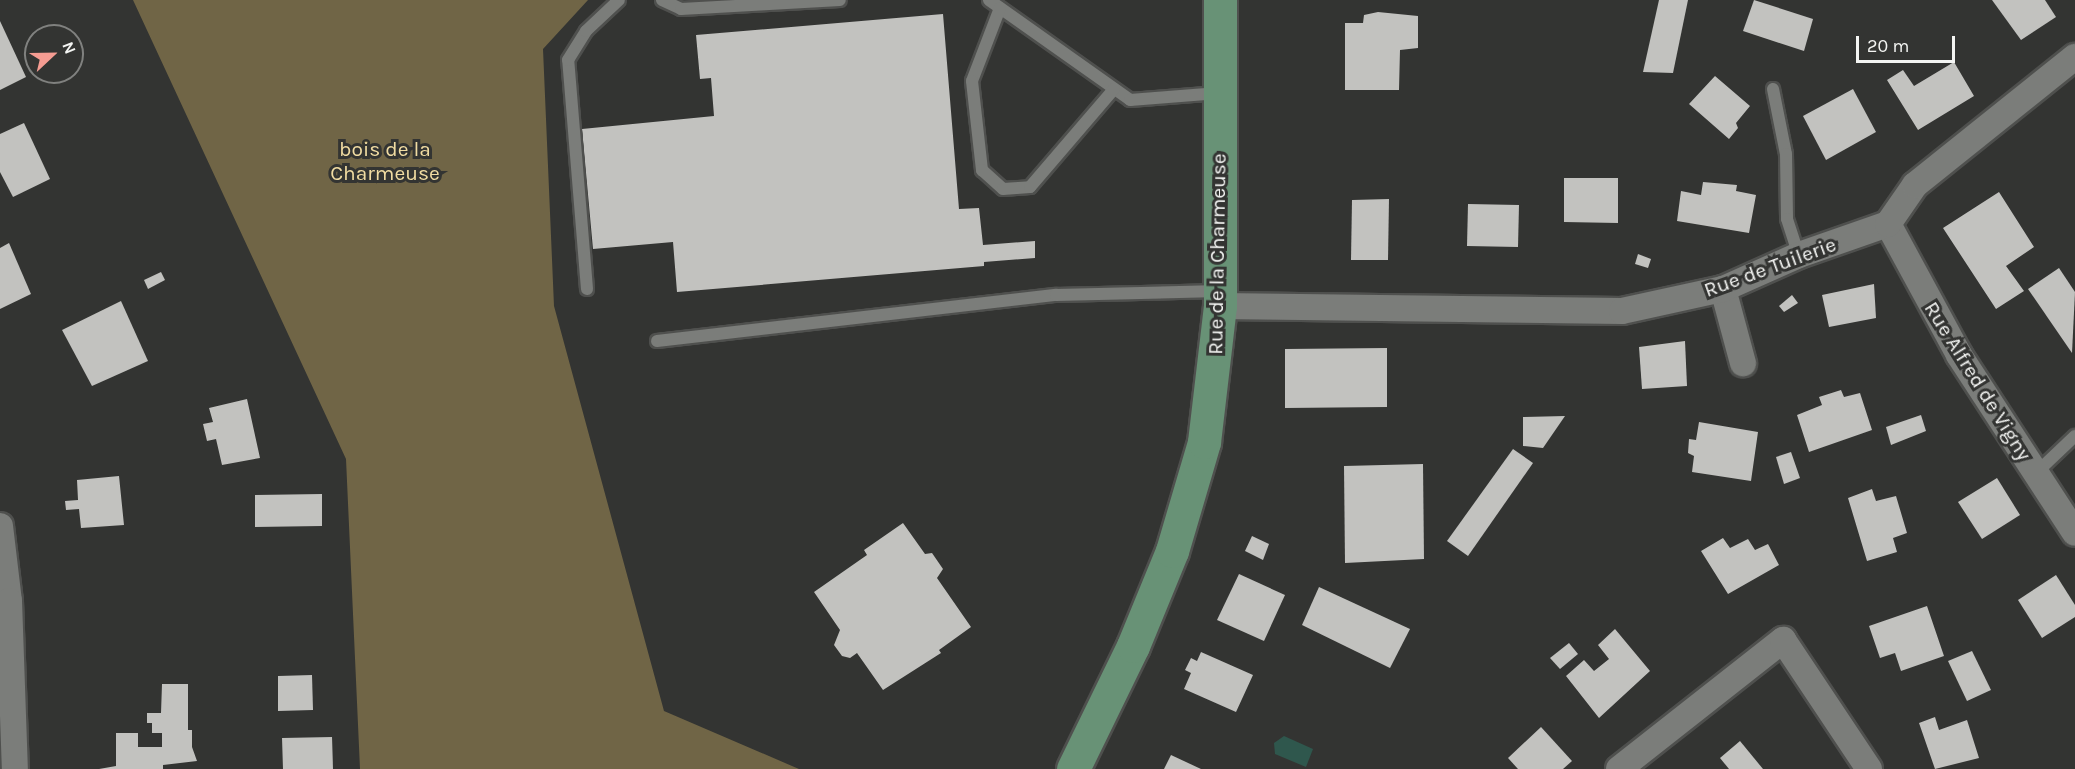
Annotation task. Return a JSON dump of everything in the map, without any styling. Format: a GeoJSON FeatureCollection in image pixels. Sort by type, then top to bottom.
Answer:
{"type":"FeatureCollection","features":[{"type":"Feature","properties":{"kind":"main road","name":"Rue de la Charmeuse"},"geometry":{"type":"LineString","coordinates":[[1073,769],[1133,646],[1172,551],[1204,442],[1220,299],[1220,0]]}},
{"type":"Feature","properties":{"kind":"street"},"geometry":{"type":"LineString","coordinates":[[1888,224],[1915,185],[2075,57]]}},
{"type":"Feature","properties":{"kind":"street","name":"Rue de Tuilerie"},"geometry":{"type":"LineString","coordinates":[[1220,299],[1622,311],[1723,289],[1799,255],[1888,224]]}},
{"type":"Feature","properties":{"kind":"street","name":"Rue Alfred de Vigny"},"geometry":{"type":"LineString","coordinates":[[1888,224],[1959,355],[2075,533]]}},
{"type":"Feature","properties":{"kind":"street"},"geometry":{"type":"LineString","coordinates":[[1723,289],[1743,363]]}},
{"type":"Feature","properties":{"kind":"street"},"geometry":{"type":"LineString","coordinates":[[0,526],[9,601],[15,769]]}},
{"type":"Feature","properties":{"kind":"street"},"geometry":{"type":"LineString","coordinates":[[1618,769],[1783,640],[1869,769]]}},
{"type":"Feature","properties":{"kind":"lane"},"geometry":{"type":"LineString","coordinates":[[587,290],[568,60],[586,31],[619,0]]}},
{"type":"Feature","properties":{"kind":"lane"},"geometry":{"type":"LineString","coordinates":[[662,0],[681,9],[840,0]]}},
{"type":"Feature","properties":{"kind":"lane"},"geometry":{"type":"LineString","coordinates":[[990,0],[1130,100],[1220,93]]}},
{"type":"Feature","properties":{"kind":"lane"},"geometry":{"type":"LineString","coordinates":[[1000,8],[972,81],[982,170],[1003,189],[1030,187],[1114,89]]}},
{"type":"Feature","properties":{"kind":"lane"},"geometry":{"type":"LineString","coordinates":[[1773,89],[1786,154],[1787,219],[1799,255]]}},
{"type":"Feature","properties":{"kind":"lane"},"geometry":{"type":"LineString","coordinates":[[657,341],[1056,295],[1220,299]]}},
{"type":"Feature","properties":{"kind":"lane"},"geometry":{"type":"LineString","coordinates":[[2036,473],[2075,436]]}},
{"type":"Feature","properties":{"kind":"green space","name":"bois de la Charmeuse"},"geometry":{"type":"Polygon","coordinates":[[[133,0],[588,0],[543,49],[554,306],[664,711],[799,769],[360,769],[346,459],[133,0]]]}},
{"type":"Feature","properties":{"kind":"shaded area"},"geometry":{"type":"Polygon","coordinates":[[[1284,736],[1313,749],[1306,767],[1275,754],[1274,743],[1284,736]]]}},
{"type":"Feature","properties":{"kind":"building"},"geometry":{"type":"Polygon","coordinates":[[[1659,0],[1688,0],[1673,73],[1643,72],[1659,0]]]}},
{"type":"Feature","properties":{"kind":"building"},"geometry":{"type":"Polygon","coordinates":[[[1754,0],[1813,19],[1804,51],[1743,31],[1754,0]]]}},
{"type":"Feature","properties":{"kind":"building"},"geometry":{"type":"Polygon","coordinates":[[[1992,0],[2045,0],[2056,17],[2021,40],[1992,0]]]}},
{"type":"Feature","properties":{"kind":"building"},"geometry":{"type":"Polygon","coordinates":[[[1378,12],[1418,16],[1418,48],[1400,50],[1399,90],[1345,90],[1345,23],[1363,23],[1364,15],[1378,12]]]}},
{"type":"Feature","properties":{"kind":"building"},"geometry":{"type":"Polygon","coordinates":[[[943,14],[959,209],[979,208],[983,245],[1035,241],[1035,258],[984,262],[984,266],[677,292],[673,242],[593,249],[582,129],[714,116],[711,78],[700,79],[696,35],[943,14]]]}},
{"type":"Feature","properties":{"kind":"building"},"geometry":{"type":"Polygon","coordinates":[[[0,21],[24,73],[24,78],[0,90],[0,21]]]}},
{"type":"Feature","properties":{"kind":"building"},"geometry":{"type":"Polygon","coordinates":[[[1954,62],[1974,96],[1918,130],[1887,80],[1903,70],[1914,86],[1954,62]]]}},
{"type":"Feature","properties":{"kind":"building"},"geometry":{"type":"Polygon","coordinates":[[[1715,76],[1750,106],[1736,123],[1738,128],[1729,139],[1689,104],[1715,76]]]}},
{"type":"Feature","properties":{"kind":"building"},"geometry":{"type":"Polygon","coordinates":[[[1853,89],[1876,132],[1826,160],[1803,116],[1853,89]]]}},
{"type":"Feature","properties":{"kind":"building"},"geometry":{"type":"Polygon","coordinates":[[[24,123],[50,179],[13,197],[0,172],[0,134],[24,123]]]}},
{"type":"Feature","properties":{"kind":"building"},"geometry":{"type":"Polygon","coordinates":[[[1564,178],[1618,178],[1618,223],[1564,222],[1564,178]]]}},
{"type":"Feature","properties":{"kind":"building"},"geometry":{"type":"Polygon","coordinates":[[[1703,182],[1737,185],[1736,191],[1756,195],[1749,233],[1677,221],[1681,191],[1701,195],[1703,182]]]}},
{"type":"Feature","properties":{"kind":"building"},"geometry":{"type":"Polygon","coordinates":[[[1999,192],[2034,247],[2006,266],[2024,291],[1996,309],[1943,228],[1999,192]]]}},
{"type":"Feature","properties":{"kind":"building"},"geometry":{"type":"Polygon","coordinates":[[[1389,199],[1388,260],[1351,260],[1352,200],[1389,199]]]}},
{"type":"Feature","properties":{"kind":"building"},"geometry":{"type":"Polygon","coordinates":[[[1468,204],[1519,205],[1518,247],[1467,246],[1468,204]]]}},
{"type":"Feature","properties":{"kind":"building"},"geometry":{"type":"Polygon","coordinates":[[[9,243],[31,294],[0,309],[0,248],[9,243]]]}},
{"type":"Feature","properties":{"kind":"building"},"geometry":{"type":"Polygon","coordinates":[[[1638,254],[1651,259],[1648,268],[1635,264],[1638,254]]]}},
{"type":"Feature","properties":{"kind":"building"},"geometry":{"type":"Polygon","coordinates":[[[2059,268],[2075,292],[2072,353],[2028,289],[2059,268]]]}},
{"type":"Feature","properties":{"kind":"building"},"geometry":{"type":"Polygon","coordinates":[[[161,272],[165,280],[148,289],[144,280],[161,272]]]}},
{"type":"Feature","properties":{"kind":"building"},"geometry":{"type":"Polygon","coordinates":[[[1874,284],[1876,318],[1829,327],[1822,295],[1874,284]]]}},
{"type":"Feature","properties":{"kind":"building"},"geometry":{"type":"Polygon","coordinates":[[[1792,295],[1798,303],[1784,312],[1779,306],[1792,295]]]}},
{"type":"Feature","properties":{"kind":"building"},"geometry":{"type":"Polygon","coordinates":[[[121,301],[148,361],[92,386],[62,330],[121,301]]]}},
{"type":"Feature","properties":{"kind":"building"},"geometry":{"type":"Polygon","coordinates":[[[1685,341],[1687,386],[1642,389],[1639,347],[1685,341]]]}},
{"type":"Feature","properties":{"kind":"building"},"geometry":{"type":"Polygon","coordinates":[[[1387,348],[1387,407],[1285,408],[1285,349],[1387,348]]]}},
{"type":"Feature","properties":{"kind":"building"},"geometry":{"type":"Polygon","coordinates":[[[1841,390],[1844,397],[1860,393],[1872,430],[1809,452],[1797,415],[1822,405],[1819,397],[1841,390]]]}},
{"type":"Feature","properties":{"kind":"building"},"geometry":{"type":"Polygon","coordinates":[[[247,399],[260,458],[222,465],[216,439],[207,441],[203,424],[213,422],[209,408],[247,399]]]}},
{"type":"Feature","properties":{"kind":"building"},"geometry":{"type":"Polygon","coordinates":[[[1921,415],[1926,431],[1891,445],[1886,427],[1921,415]]]}},
{"type":"Feature","properties":{"kind":"building"},"geometry":{"type":"Polygon","coordinates":[[[1565,416],[1543,448],[1523,446],[1523,417],[1565,416]]]}},
{"type":"Feature","properties":{"kind":"building"},"geometry":{"type":"Polygon","coordinates":[[[1699,422],[1758,432],[1751,481],[1692,472],[1694,456],[1688,453],[1689,439],[1696,440],[1699,422]]]}},
{"type":"Feature","properties":{"kind":"building"},"geometry":{"type":"Polygon","coordinates":[[[1513,449],[1533,463],[1468,556],[1447,541],[1513,449]]]}},
{"type":"Feature","properties":{"kind":"building"},"geometry":{"type":"Polygon","coordinates":[[[1791,452],[1800,478],[1784,484],[1776,457],[1791,452]]]}},
{"type":"Feature","properties":{"kind":"building"},"geometry":{"type":"Polygon","coordinates":[[[1423,464],[1424,559],[1345,563],[1344,466],[1423,464]]]}},
{"type":"Feature","properties":{"kind":"building"},"geometry":{"type":"Polygon","coordinates":[[[119,476],[124,525],[81,528],[79,509],[66,510],[65,501],[78,500],[77,480],[119,476]]]}},
{"type":"Feature","properties":{"kind":"building"},"geometry":{"type":"Polygon","coordinates":[[[1997,478],[2020,515],[1982,539],[1958,502],[1997,478]]]}},
{"type":"Feature","properties":{"kind":"building"},"geometry":{"type":"Polygon","coordinates":[[[1872,489],[1876,501],[1896,496],[1907,533],[1893,538],[1897,552],[1867,561],[1848,498],[1872,489]]]}},
{"type":"Feature","properties":{"kind":"building"},"geometry":{"type":"Polygon","coordinates":[[[322,494],[322,526],[255,527],[255,495],[322,494]]]}},
{"type":"Feature","properties":{"kind":"building"},"geometry":{"type":"Polygon","coordinates":[[[903,523],[925,554],[932,553],[943,569],[937,578],[971,627],[939,650],[941,653],[883,690],[857,653],[850,658],[842,656],[834,645],[840,630],[814,592],[867,555],[864,550],[903,523]]]}},
{"type":"Feature","properties":{"kind":"building"},"geometry":{"type":"Polygon","coordinates":[[[1252,536],[1269,544],[1263,560],[1245,551],[1252,536]]]}},
{"type":"Feature","properties":{"kind":"building"},"geometry":{"type":"Polygon","coordinates":[[[1723,538],[1730,548],[1748,539],[1755,550],[1768,544],[1779,565],[1728,594],[1701,551],[1723,538]]]}},
{"type":"Feature","properties":{"kind":"building"},"geometry":{"type":"Polygon","coordinates":[[[1239,574],[1285,595],[1264,641],[1217,620],[1239,574]]]}},
{"type":"Feature","properties":{"kind":"building"},"geometry":{"type":"Polygon","coordinates":[[[2056,575],[2075,605],[2075,617],[2042,638],[2018,600],[2056,575]]]}},
{"type":"Feature","properties":{"kind":"building"},"geometry":{"type":"Polygon","coordinates":[[[1319,587],[1410,629],[1390,668],[1302,625],[1319,587]]]}},
{"type":"Feature","properties":{"kind":"building"},"geometry":{"type":"Polygon","coordinates":[[[1927,606],[1944,656],[1901,671],[1895,653],[1880,658],[1869,626],[1927,606]]]}},
{"type":"Feature","properties":{"kind":"building"},"geometry":{"type":"Polygon","coordinates":[[[1615,629],[1650,671],[1599,718],[1566,676],[1584,660],[1594,671],[1609,659],[1598,645],[1615,629]]]}},
{"type":"Feature","properties":{"kind":"building"},"geometry":{"type":"Polygon","coordinates":[[[1569,643],[1578,654],[1560,669],[1550,658],[1569,643]]]}},
{"type":"Feature","properties":{"kind":"building"},"geometry":{"type":"Polygon","coordinates":[[[1972,651],[1991,690],[1967,701],[1948,661],[1972,651]]]}},
{"type":"Feature","properties":{"kind":"building"},"geometry":{"type":"Polygon","coordinates":[[[1201,652],[1253,675],[1236,712],[1184,689],[1191,673],[1185,670],[1191,658],[1197,661],[1201,652]]]}},
{"type":"Feature","properties":{"kind":"building"},"geometry":{"type":"Polygon","coordinates":[[[312,675],[313,710],[278,711],[278,676],[312,675]]]}},
{"type":"Feature","properties":{"kind":"building"},"geometry":{"type":"Polygon","coordinates":[[[162,684],[188,684],[188,730],[192,730],[192,747],[197,761],[163,765],[163,769],[99,769],[116,766],[116,733],[138,733],[138,747],[162,747],[162,733],[152,733],[152,723],[147,723],[147,713],[161,713],[162,684]]]}},
{"type":"Feature","properties":{"kind":"building"},"geometry":{"type":"Polygon","coordinates":[[[1935,717],[1939,730],[1967,720],[1979,758],[1935,769],[1919,723],[1935,717]]]}},
{"type":"Feature","properties":{"kind":"building"},"geometry":{"type":"Polygon","coordinates":[[[1541,727],[1572,761],[1563,769],[1518,769],[1508,758],[1541,727]]]}},
{"type":"Feature","properties":{"kind":"building"},"geometry":{"type":"Polygon","coordinates":[[[332,737],[333,769],[283,769],[282,738],[332,737]]]}},
{"type":"Feature","properties":{"kind":"building"},"geometry":{"type":"Polygon","coordinates":[[[1740,741],[1763,769],[1729,769],[1720,758],[1740,741]]]}},
{"type":"Feature","properties":{"kind":"building"},"geometry":{"type":"Polygon","coordinates":[[[1171,755],[1201,769],[1164,769],[1171,755]]]}}]}
